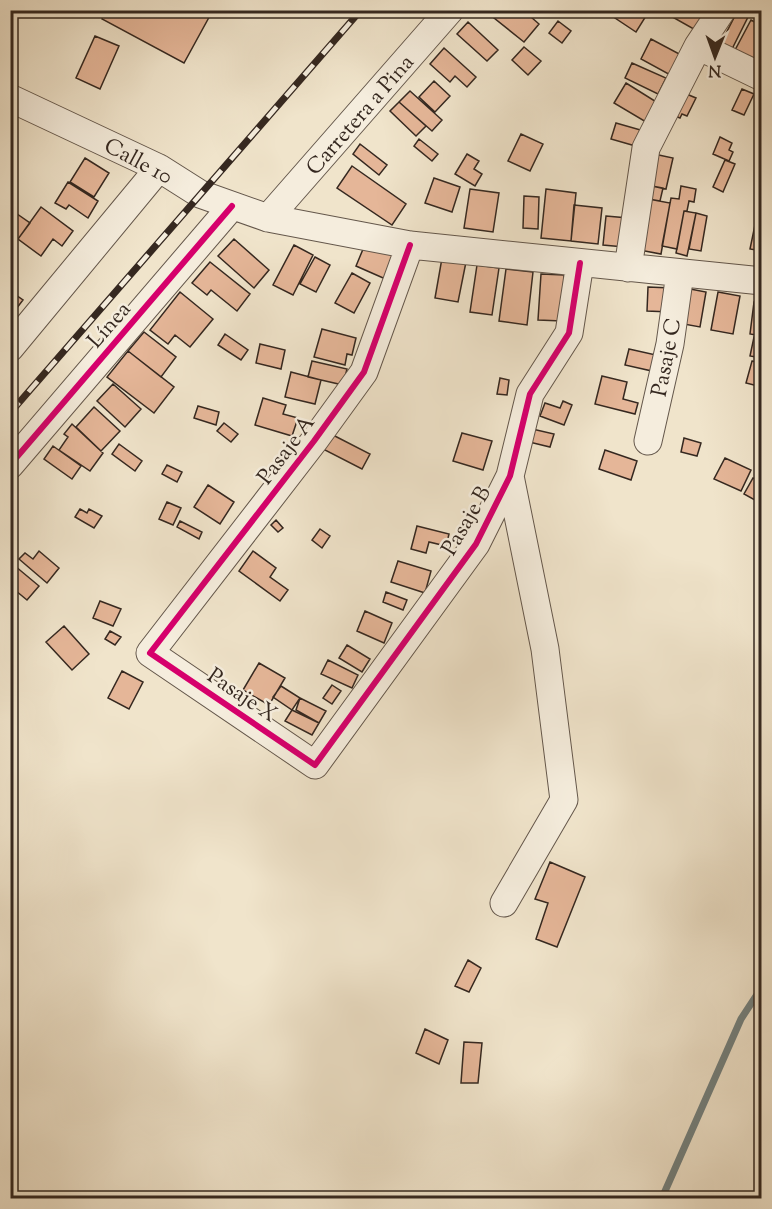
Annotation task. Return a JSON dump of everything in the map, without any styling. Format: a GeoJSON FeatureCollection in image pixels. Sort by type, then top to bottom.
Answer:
{"type":"FeatureCollection","features":[{"type":"Feature","properties":{"kind":"street","name":"Carretera a Pina"},"geometry":{"type":"LineString","coordinates":[[268,218],[450,10]]}},
{"type":"Feature","properties":{"kind":"street"},"geometry":{"type":"LineString","coordinates":[[628,268],[646,148],[698,46],[722,10]]}},
{"type":"Feature","properties":{"kind":"street"},"geometry":{"type":"LineString","coordinates":[[698,46],[762,78]]}},
{"type":"Feature","properties":{"kind":"street","name":"Calle 10"},"geometry":{"type":"LineString","coordinates":[[10,98],[159,168],[200,194],[268,218],[410,245],[762,281]]}},
{"type":"Feature","properties":{"kind":"street"},"geometry":{"type":"LineString","coordinates":[[10,348],[159,168]]}},
{"type":"Feature","properties":{"kind":"street","name":"Línea"},"geometry":{"type":"LineString","coordinates":[[10,465],[232,206]]}},
{"type":"Feature","properties":{"kind":"street","name":"Pasaje A"},"geometry":{"type":"LineString","coordinates":[[150,653],[307,451],[363,372],[410,245]]}},
{"type":"Feature","properties":{"kind":"street","name":"Pasaje B"},"geometry":{"type":"LineString","coordinates":[[315,765],[476,544],[510,476],[530,394],[569,333],[580,263]]}},
{"type":"Feature","properties":{"kind":"street","name":"Pasaje C"},"geometry":{"type":"LineString","coordinates":[[648,441],[670,344],[680,273]]}},
{"type":"Feature","properties":{"kind":"street"},"geometry":{"type":"LineString","coordinates":[[504,903],[564,800],[545,649],[510,476]]}},
{"type":"Feature","properties":{"kind":"street","name":"Pasaje X"},"geometry":{"type":"LineString","coordinates":[[150,653],[315,765]]}},
{"type":"Feature","properties":{"kind":"building"},"geometry":{"type":"Polygon","coordinates":[[[106,10],[213,10],[184,63],[102,19],[106,10]]]}},
{"type":"Feature","properties":{"kind":"building"},"geometry":{"type":"Polygon","coordinates":[[[484,10],[523,10],[539,24],[524,42],[484,10]]]}},
{"type":"Feature","properties":{"kind":"building"},"geometry":{"type":"Polygon","coordinates":[[[603,10],[637,10],[646,16],[636,32],[603,10]]]}},
{"type":"Feature","properties":{"kind":"building"},"geometry":{"type":"Polygon","coordinates":[[[660,10],[711,10],[699,32],[660,10]]]}},
{"type":"Feature","properties":{"kind":"building"},"geometry":{"type":"Polygon","coordinates":[[[738,10],[749,15],[731,51],[720,45],[738,10]]]}},
{"type":"Feature","properties":{"kind":"building"},"geometry":{"type":"Polygon","coordinates":[[[751,20],[762,26],[762,57],[758,64],[734,52],[751,20]]]}},
{"type":"Feature","properties":{"kind":"building"},"geometry":{"type":"Polygon","coordinates":[[[558,21],[571,31],[562,43],[549,33],[558,21]]]}},
{"type":"Feature","properties":{"kind":"building"},"geometry":{"type":"Polygon","coordinates":[[[468,22],[498,50],[487,61],[457,34],[468,22]]]}},
{"type":"Feature","properties":{"kind":"building"},"geometry":{"type":"Polygon","coordinates":[[[95,36],[119,46],[100,89],[76,78],[95,36]]]}},
{"type":"Feature","properties":{"kind":"building"},"geometry":{"type":"Polygon","coordinates":[[[651,39],[685,57],[674,77],[641,59],[651,39]]]}},
{"type":"Feature","properties":{"kind":"building"},"geometry":{"type":"Polygon","coordinates":[[[524,47],[541,61],[528,75],[512,60],[524,47]]]}},
{"type":"Feature","properties":{"kind":"building"},"geometry":{"type":"Polygon","coordinates":[[[444,48],[476,77],[467,87],[455,76],[450,82],[430,64],[444,48]]]}},
{"type":"Feature","properties":{"kind":"building"},"geometry":{"type":"Polygon","coordinates":[[[632,63],[666,78],[658,94],[625,78],[632,63]]]}},
{"type":"Feature","properties":{"kind":"building"},"geometry":{"type":"Polygon","coordinates":[[[434,81],[450,96],[435,112],[419,97],[434,81]]]}},
{"type":"Feature","properties":{"kind":"building"},"geometry":{"type":"Polygon","coordinates":[[[626,83],[658,103],[646,122],[614,103],[626,83]]]}},
{"type":"Feature","properties":{"kind":"building"},"geometry":{"type":"Polygon","coordinates":[[[742,89],[754,94],[744,115],[732,110],[742,89]]]}},
{"type":"Feature","properties":{"kind":"building"},"geometry":{"type":"Polygon","coordinates":[[[410,91],[442,120],[432,131],[399,102],[410,91]]]}},
{"type":"Feature","properties":{"kind":"building"},"geometry":{"type":"Polygon","coordinates":[[[684,93],[696,98],[687,116],[682,114],[680,118],[673,115],[684,93]]]}},
{"type":"Feature","properties":{"kind":"building"},"geometry":{"type":"Polygon","coordinates":[[[399,102],[426,126],[416,136],[390,111],[399,102]]]}},
{"type":"Feature","properties":{"kind":"building"},"geometry":{"type":"Polygon","coordinates":[[[616,123],[644,131],[639,147],[611,139],[616,123]]]}},
{"type":"Feature","properties":{"kind":"building"},"geometry":{"type":"Polygon","coordinates":[[[521,134],[543,144],[530,171],[508,161],[521,134]]]}},
{"type":"Feature","properties":{"kind":"building"},"geometry":{"type":"Polygon","coordinates":[[[720,137],[732,143],[729,150],[733,152],[729,161],[713,154],[720,137]]]}},
{"type":"Feature","properties":{"kind":"building"},"geometry":{"type":"Polygon","coordinates":[[[419,139],[438,154],[432,161],[414,146],[419,139]]]}},
{"type":"Feature","properties":{"kind":"building"},"geometry":{"type":"Polygon","coordinates":[[[360,144],[387,165],[379,175],[353,154],[360,144]]]}},
{"type":"Feature","properties":{"kind":"building"},"geometry":{"type":"Polygon","coordinates":[[[467,154],[479,161],[474,169],[482,174],[475,186],[455,174],[467,154]]]}},
{"type":"Feature","properties":{"kind":"building"},"geometry":{"type":"Polygon","coordinates":[[[654,154],[673,158],[666,189],[647,185],[654,154]]]}},
{"type":"Feature","properties":{"kind":"building"},"geometry":{"type":"Polygon","coordinates":[[[85,158],[109,173],[94,197],[70,182],[85,158]]]}},
{"type":"Feature","properties":{"kind":"building"},"geometry":{"type":"Polygon","coordinates":[[[725,160],[735,164],[723,192],[713,187],[725,160]]]}},
{"type":"Feature","properties":{"kind":"building"},"geometry":{"type":"Polygon","coordinates":[[[352,166],[406,204],[392,225],[337,188],[352,166]]]}},
{"type":"Feature","properties":{"kind":"building"},"geometry":{"type":"Polygon","coordinates":[[[434,178],[460,187],[452,212],[425,203],[434,178]]]}},
{"type":"Feature","properties":{"kind":"building"},"geometry":{"type":"Polygon","coordinates":[[[68,182],[98,201],[88,218],[69,205],[66,209],[55,203],[68,182]]]}},
{"type":"Feature","properties":{"kind":"building"},"geometry":{"type":"Polygon","coordinates":[[[647,185],[663,188],[660,201],[643,198],[647,185]]]}},
{"type":"Feature","properties":{"kind":"building"},"geometry":{"type":"Polygon","coordinates":[[[681,186],[696,189],[694,202],[689,201],[687,211],[684,211],[677,249],[662,246],[671,198],[679,199],[681,186]]]}},
{"type":"Feature","properties":{"kind":"building"},"geometry":{"type":"Polygon","coordinates":[[[470,189],[499,193],[493,232],[464,228],[470,189]]]}},
{"type":"Feature","properties":{"kind":"building"},"geometry":{"type":"Polygon","coordinates":[[[546,189],[576,193],[571,241],[541,238],[546,189]]]}},
{"type":"Feature","properties":{"kind":"building"},"geometry":{"type":"Polygon","coordinates":[[[524,196],[539,197],[538,229],[523,228],[524,196]]]}},
{"type":"Feature","properties":{"kind":"building"},"geometry":{"type":"Polygon","coordinates":[[[643,198],[670,203],[661,254],[634,249],[643,198]]]}},
{"type":"Feature","properties":{"kind":"building"},"geometry":{"type":"Polygon","coordinates":[[[574,205],[602,208],[598,244],[571,241],[574,205]]]}},
{"type":"Feature","properties":{"kind":"building"},"geometry":{"type":"Polygon","coordinates":[[[41,207],[73,231],[62,246],[53,239],[41,256],[18,239],[41,207]]]}},
{"type":"Feature","properties":{"kind":"building"},"geometry":{"type":"Polygon","coordinates":[[[10,209],[30,223],[18,239],[10,234],[10,209]]]}},
{"type":"Feature","properties":{"kind":"building"},"geometry":{"type":"Polygon","coordinates":[[[684,211],[696,213],[687,256],[676,253],[684,211]]]}},
{"type":"Feature","properties":{"kind":"building"},"geometry":{"type":"Polygon","coordinates":[[[696,213],[707,216],[701,251],[689,249],[696,213]]]}},
{"type":"Feature","properties":{"kind":"building"},"geometry":{"type":"Polygon","coordinates":[[[606,216],[628,218],[624,247],[603,245],[606,216]]]}},
{"type":"Feature","properties":{"kind":"building"},"geometry":{"type":"Polygon","coordinates":[[[756,220],[762,221],[762,251],[750,249],[756,220]]]}},
{"type":"Feature","properties":{"kind":"building"},"geometry":{"type":"Polygon","coordinates":[[[234,239],[269,270],[254,288],[218,256],[234,239]]]}},
{"type":"Feature","properties":{"kind":"building"},"geometry":{"type":"Polygon","coordinates":[[[366,242],[401,258],[390,281],[356,266],[366,242]]]}},
{"type":"Feature","properties":{"kind":"building"},"geometry":{"type":"Polygon","coordinates":[[[294,245],[313,255],[293,295],[273,285],[294,245]]]}},
{"type":"Feature","properties":{"kind":"building"},"geometry":{"type":"Polygon","coordinates":[[[315,257],[330,265],[316,292],[300,284],[315,257]]]}},
{"type":"Feature","properties":{"kind":"building"},"geometry":{"type":"Polygon","coordinates":[[[442,258],[466,262],[458,302],[435,298],[442,258]]]}},
{"type":"Feature","properties":{"kind":"building"},"geometry":{"type":"Polygon","coordinates":[[[210,262],[250,294],[237,311],[211,290],[207,295],[192,283],[210,262]]]}},
{"type":"Feature","properties":{"kind":"building"},"geometry":{"type":"Polygon","coordinates":[[[477,265],[499,268],[492,315],[470,312],[477,265]]]}},
{"type":"Feature","properties":{"kind":"building"},"geometry":{"type":"Polygon","coordinates":[[[506,269],[533,272],[527,325],[499,321],[506,269]]]}},
{"type":"Feature","properties":{"kind":"building"},"geometry":{"type":"Polygon","coordinates":[[[352,273],[370,283],[354,313],[335,303],[352,273]]]}},
{"type":"Feature","properties":{"kind":"building"},"geometry":{"type":"Polygon","coordinates":[[[541,274],[564,275],[562,321],[538,320],[541,274]]]}},
{"type":"Feature","properties":{"kind":"building"},"geometry":{"type":"Polygon","coordinates":[[[648,287],[671,288],[670,312],[647,311],[648,287]]]}},
{"type":"Feature","properties":{"kind":"building"},"geometry":{"type":"Polygon","coordinates":[[[685,288],[706,292],[700,327],[678,323],[685,288]]]}},
{"type":"Feature","properties":{"kind":"building"},"geometry":{"type":"Polygon","coordinates":[[[10,291],[23,300],[10,317],[10,291]]]}},
{"type":"Feature","properties":{"kind":"building"},"geometry":{"type":"Polygon","coordinates":[[[180,292],[213,319],[190,347],[175,335],[168,344],[150,330],[180,292]]]}},
{"type":"Feature","properties":{"kind":"building"},"geometry":{"type":"Polygon","coordinates":[[[718,292],[740,296],[733,334],[711,330],[718,292]]]}},
{"type":"Feature","properties":{"kind":"building"},"geometry":{"type":"Polygon","coordinates":[[[754,302],[762,303],[762,336],[750,334],[754,302]]]}},
{"type":"Feature","properties":{"kind":"building"},"geometry":{"type":"Polygon","coordinates":[[[322,329],[356,338],[352,355],[347,354],[345,365],[314,357],[322,329]]]}},
{"type":"Feature","properties":{"kind":"building"},"geometry":{"type":"Polygon","coordinates":[[[144,332],[176,357],[161,377],[128,351],[144,332]]]}},
{"type":"Feature","properties":{"kind":"building"},"geometry":{"type":"Polygon","coordinates":[[[225,334],[248,350],[241,360],[218,345],[225,334]]]}},
{"type":"Feature","properties":{"kind":"building"},"geometry":{"type":"Polygon","coordinates":[[[754,337],[762,338],[762,358],[750,356],[754,337]]]}},
{"type":"Feature","properties":{"kind":"building"},"geometry":{"type":"Polygon","coordinates":[[[260,344],[285,350],[281,369],[256,363],[260,344]]]}},
{"type":"Feature","properties":{"kind":"building"},"geometry":{"type":"Polygon","coordinates":[[[629,349],[656,355],[652,371],[625,365],[629,349]]]}},
{"type":"Feature","properties":{"kind":"building"},"geometry":{"type":"Polygon","coordinates":[[[128,351],[174,387],[154,413],[107,377],[128,351]]]}},
{"type":"Feature","properties":{"kind":"building"},"geometry":{"type":"Polygon","coordinates":[[[312,361],[347,369],[343,385],[308,377],[312,361]]]}},
{"type":"Feature","properties":{"kind":"building"},"geometry":{"type":"Polygon","coordinates":[[[752,361],[762,363],[762,387],[746,383],[752,361]]]}},
{"type":"Feature","properties":{"kind":"building"},"geometry":{"type":"Polygon","coordinates":[[[291,372],[321,380],[315,404],[285,397],[291,372]]]}},
{"type":"Feature","properties":{"kind":"building"},"geometry":{"type":"Polygon","coordinates":[[[602,376],[627,382],[623,399],[638,403],[635,414],[595,404],[602,376]]]}},
{"type":"Feature","properties":{"kind":"building"},"geometry":{"type":"Polygon","coordinates":[[[500,378],[509,380],[507,395],[497,394],[500,378]]]}},
{"type":"Feature","properties":{"kind":"building"},"geometry":{"type":"Polygon","coordinates":[[[113,384],[141,409],[125,427],[97,401],[113,384]]]}},
{"type":"Feature","properties":{"kind":"building"},"geometry":{"type":"Polygon","coordinates":[[[263,398],[286,405],[283,414],[298,418],[292,436],[255,425],[263,398]]]}},
{"type":"Feature","properties":{"kind":"building"},"geometry":{"type":"Polygon","coordinates":[[[563,401],[572,405],[564,425],[540,416],[545,403],[560,408],[563,401]]]}},
{"type":"Feature","properties":{"kind":"building"},"geometry":{"type":"Polygon","coordinates":[[[198,406],[219,412],[216,425],[194,418],[198,406]]]}},
{"type":"Feature","properties":{"kind":"building"},"geometry":{"type":"Polygon","coordinates":[[[94,407],[120,431],[101,451],[76,427],[94,407]]]}},
{"type":"Feature","properties":{"kind":"building"},"geometry":{"type":"Polygon","coordinates":[[[224,423],[238,434],[231,442],[217,431],[224,423]]]}},
{"type":"Feature","properties":{"kind":"building"},"geometry":{"type":"Polygon","coordinates":[[[72,424],[103,453],[90,471],[59,450],[68,437],[64,434],[72,424]]]}},
{"type":"Feature","properties":{"kind":"building"},"geometry":{"type":"Polygon","coordinates":[[[528,428],[554,434],[550,447],[525,441],[528,428]]]}},
{"type":"Feature","properties":{"kind":"building"},"geometry":{"type":"Polygon","coordinates":[[[329,433],[370,454],[362,469],[321,448],[329,433]]]}},
{"type":"Feature","properties":{"kind":"building"},"geometry":{"type":"Polygon","coordinates":[[[462,433],[492,441],[483,470],[453,461],[462,433]]]}},
{"type":"Feature","properties":{"kind":"building"},"geometry":{"type":"Polygon","coordinates":[[[684,438],[701,443],[697,456],[681,452],[684,438]]]}},
{"type":"Feature","properties":{"kind":"building"},"geometry":{"type":"Polygon","coordinates":[[[119,444],[142,461],[135,471],[112,454],[119,444]]]}},
{"type":"Feature","properties":{"kind":"building"},"geometry":{"type":"Polygon","coordinates":[[[53,446],[81,466],[72,479],[44,459],[53,446]]]}},
{"type":"Feature","properties":{"kind":"building"},"geometry":{"type":"Polygon","coordinates":[[[605,450],[637,461],[631,480],[599,469],[605,450]]]}},
{"type":"Feature","properties":{"kind":"building"},"geometry":{"type":"Polygon","coordinates":[[[725,458],[751,470],[741,491],[714,479],[725,458]]]}},
{"type":"Feature","properties":{"kind":"building"},"geometry":{"type":"Polygon","coordinates":[[[167,465],[182,472],[177,482],[162,474],[167,465]]]}},
{"type":"Feature","properties":{"kind":"building"},"geometry":{"type":"Polygon","coordinates":[[[753,478],[762,482],[762,504],[744,494],[753,478]]]}},
{"type":"Feature","properties":{"kind":"building"},"geometry":{"type":"Polygon","coordinates":[[[208,485],[234,502],[220,524],[194,507],[208,485]]]}},
{"type":"Feature","properties":{"kind":"building"},"geometry":{"type":"Polygon","coordinates":[[[167,502],[181,508],[173,525],[159,519],[167,502]]]}},
{"type":"Feature","properties":{"kind":"building"},"geometry":{"type":"Polygon","coordinates":[[[80,509],[87,513],[89,509],[102,516],[94,528],[75,517],[80,509]]]}},
{"type":"Feature","properties":{"kind":"building"},"geometry":{"type":"Polygon","coordinates":[[[276,520],[283,528],[278,532],[271,525],[276,520]]]}},
{"type":"Feature","properties":{"kind":"building"},"geometry":{"type":"Polygon","coordinates":[[[180,521],[202,532],[199,539],[177,527],[180,521]]]}},
{"type":"Feature","properties":{"kind":"building"},"geometry":{"type":"Polygon","coordinates":[[[417,526],[449,534],[446,546],[429,542],[426,553],[411,549],[417,526]]]}},
{"type":"Feature","properties":{"kind":"building"},"geometry":{"type":"Polygon","coordinates":[[[320,529],[330,536],[322,548],[312,540],[320,529]]]}},
{"type":"Feature","properties":{"kind":"building"},"geometry":{"type":"Polygon","coordinates":[[[39,551],[59,568],[47,583],[19,559],[25,553],[33,559],[39,551]]]}},
{"type":"Feature","properties":{"kind":"building"},"geometry":{"type":"Polygon","coordinates":[[[253,551],[276,568],[270,577],[288,590],[280,601],[239,571],[253,551]]]}},
{"type":"Feature","properties":{"kind":"building"},"geometry":{"type":"Polygon","coordinates":[[[398,561],[431,571],[425,593],[391,582],[398,561]]]}},
{"type":"Feature","properties":{"kind":"building"},"geometry":{"type":"Polygon","coordinates":[[[15,566],[39,586],[27,600],[10,586],[10,571],[15,566]]]}},
{"type":"Feature","properties":{"kind":"building"},"geometry":{"type":"Polygon","coordinates":[[[386,592],[407,600],[403,610],[383,602],[386,592]]]}},
{"type":"Feature","properties":{"kind":"building"},"geometry":{"type":"Polygon","coordinates":[[[100,601],[121,609],[113,626],[93,618],[100,601]]]}},
{"type":"Feature","properties":{"kind":"building"},"geometry":{"type":"Polygon","coordinates":[[[365,611],[392,623],[384,643],[357,631],[365,611]]]}},
{"type":"Feature","properties":{"kind":"building"},"geometry":{"type":"Polygon","coordinates":[[[64,626],[89,654],[72,670],[46,642],[64,626]]]}},
{"type":"Feature","properties":{"kind":"building"},"geometry":{"type":"Polygon","coordinates":[[[110,631],[121,637],[115,645],[105,639],[110,631]]]}},
{"type":"Feature","properties":{"kind":"building"},"geometry":{"type":"Polygon","coordinates":[[[347,645],[370,659],[362,672],[339,658],[347,645]]]}},
{"type":"Feature","properties":{"kind":"building"},"geometry":{"type":"Polygon","coordinates":[[[328,660],[358,675],[352,688],[321,674],[328,660]]]}},
{"type":"Feature","properties":{"kind":"building"},"geometry":{"type":"Polygon","coordinates":[[[259,663],[285,678],[269,705],[243,690],[259,663]]]}},
{"type":"Feature","properties":{"kind":"building"},"geometry":{"type":"Polygon","coordinates":[[[122,671],[143,682],[129,709],[108,698],[122,671]]]}},
{"type":"Feature","properties":{"kind":"building"},"geometry":{"type":"Polygon","coordinates":[[[332,685],[341,691],[332,704],[323,698],[332,685]]]}},
{"type":"Feature","properties":{"kind":"building"},"geometry":{"type":"Polygon","coordinates":[[[281,686],[300,698],[292,710],[273,697],[281,686]]]}},
{"type":"Feature","properties":{"kind":"building"},"geometry":{"type":"Polygon","coordinates":[[[300,698],[326,711],[319,723],[296,710],[300,698]]]}},
{"type":"Feature","properties":{"kind":"building"},"geometry":{"type":"Polygon","coordinates":[[[292,710],[319,723],[312,735],[285,721],[292,710]]]}},
{"type":"Feature","properties":{"kind":"building"},"geometry":{"type":"Polygon","coordinates":[[[550,862],[585,877],[557,947],[536,939],[548,903],[535,899],[550,862]]]}},
{"type":"Feature","properties":{"kind":"building"},"geometry":{"type":"Polygon","coordinates":[[[468,960],[481,968],[469,992],[455,986],[468,960]]]}},
{"type":"Feature","properties":{"kind":"building"},"geometry":{"type":"Polygon","coordinates":[[[425,1029],[448,1040],[439,1064],[416,1053],[425,1029]]]}},
{"type":"Feature","properties":{"kind":"building"},"geometry":{"type":"Polygon","coordinates":[[[464,1042],[482,1043],[478,1083],[461,1083],[464,1042]]]}},
{"type":"Feature","properties":{"kind":"waterway"},"geometry":{"type":"LineString","coordinates":[[662,1198],[741,1019],[762,987]]}},
{"type":"Feature","properties":{"kind":"railway"},"geometry":{"type":"LineString","coordinates":[[10,413],[361,10]]}},
{"type":"Feature","properties":{"kind":"cycle path"},"geometry":{"type":"LineString","coordinates":[[10,465],[232,206]]}},
{"type":"Feature","properties":{"kind":"cycle path"},"geometry":{"type":"LineString","coordinates":[[410,245],[364,372],[314,441],[150,653],[315,765],[476,544],[510,476],[530,394],[569,333],[580,263]]}}]}
